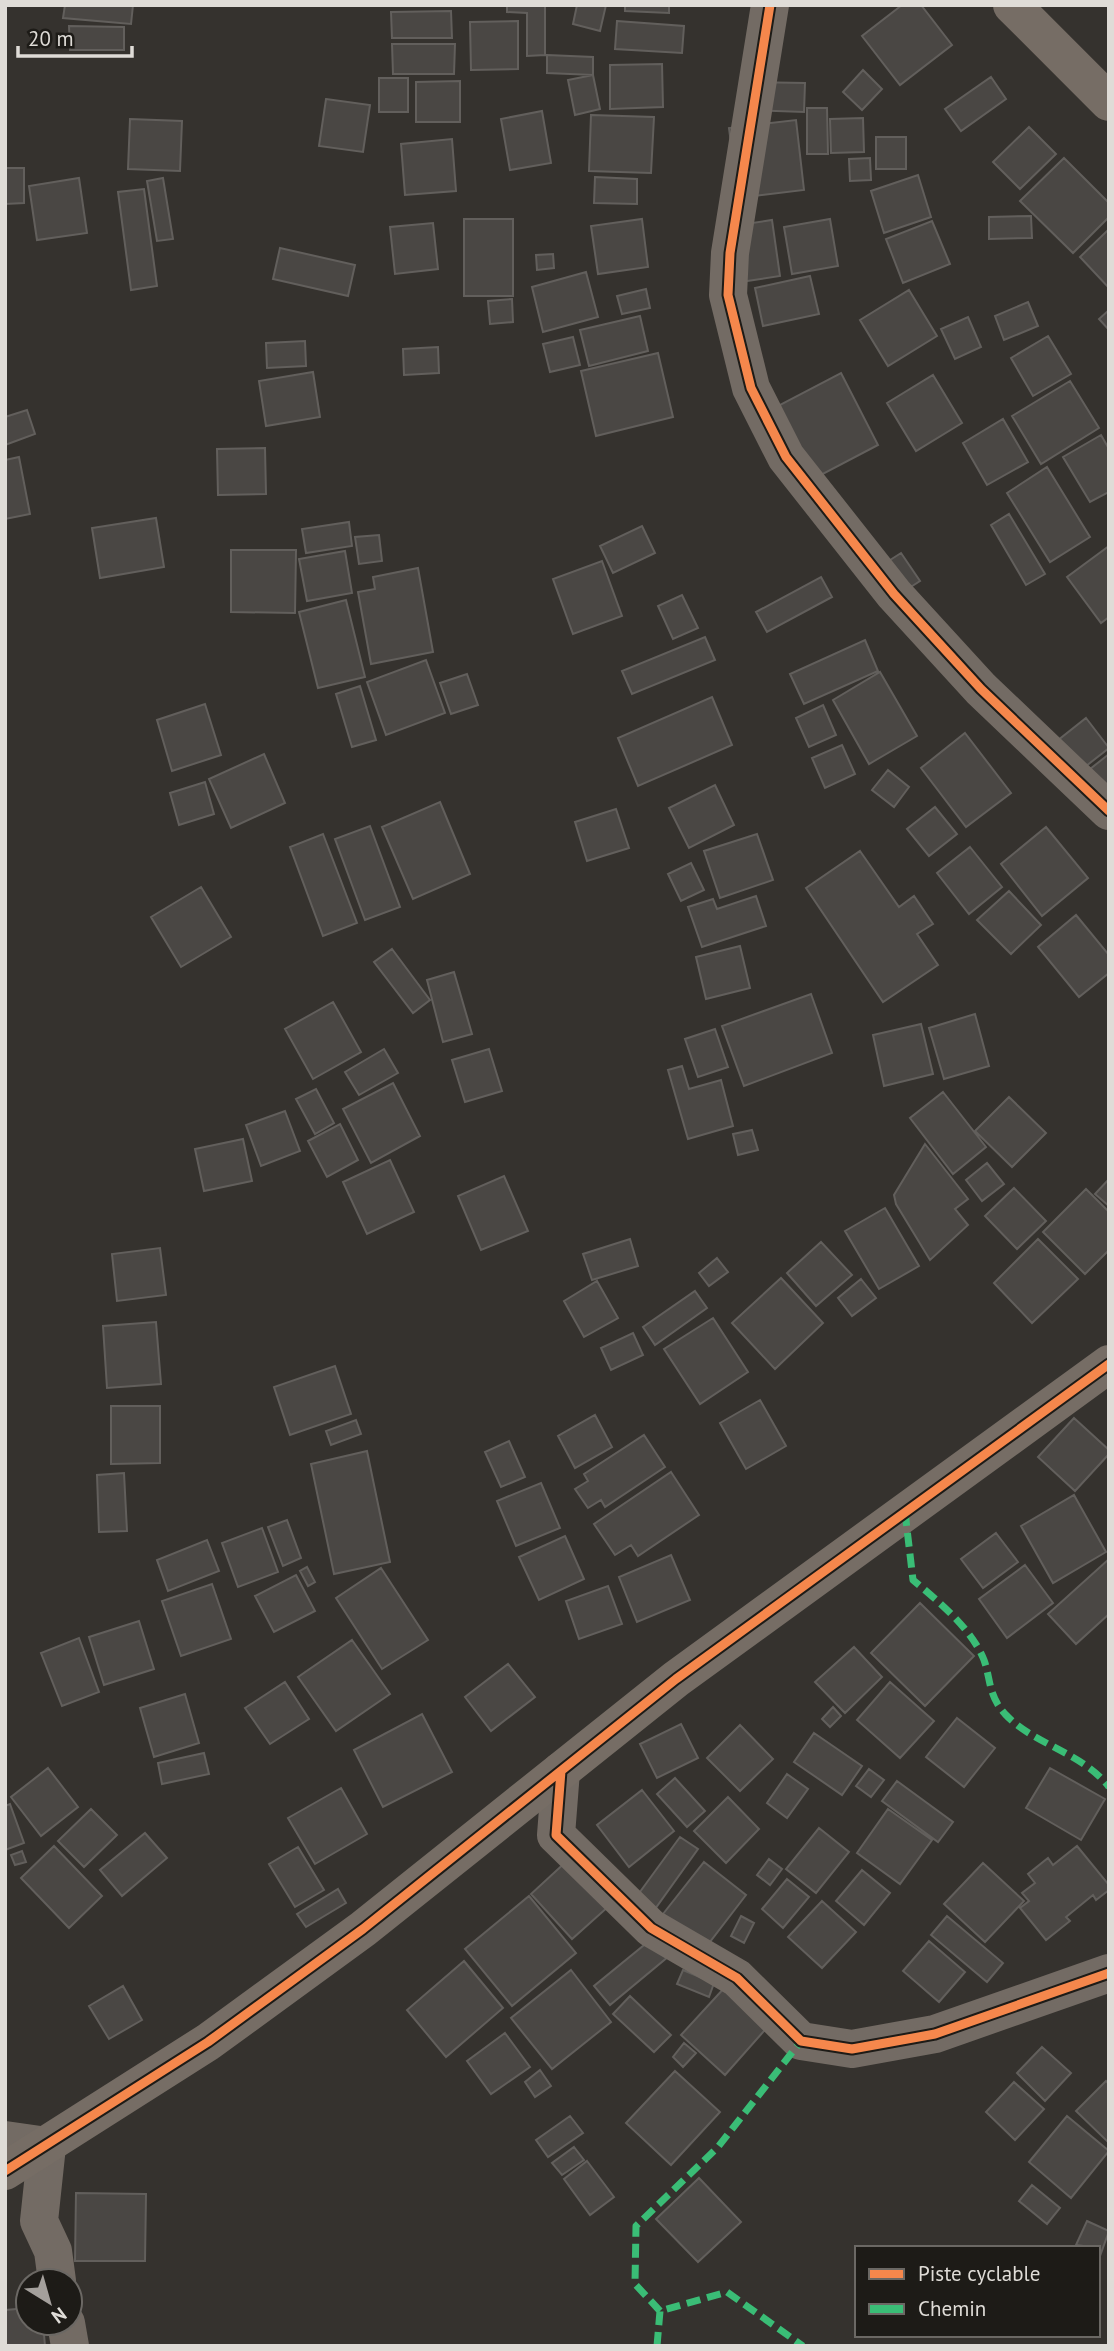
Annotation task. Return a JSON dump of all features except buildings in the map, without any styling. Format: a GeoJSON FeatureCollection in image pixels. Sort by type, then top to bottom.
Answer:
{"type":"FeatureCollection","features":[{"type":"Feature","properties":{"kind":"street"},"geometry":{"type":"LineString","coordinates":[[771,5],[730,253],[728,295],[751,388],[786,457],[894,594],[981,689],[1109,811]]}},
{"type":"Feature","properties":{"kind":"street"},"geometry":{"type":"LineString","coordinates":[[1012,5],[1109,102]]}},
{"type":"Feature","properties":{"kind":"street"},"geometry":{"type":"LineString","coordinates":[[5,2171],[208,2042],[363,1929],[676,1679],[1109,1364]]}},
{"type":"Feature","properties":{"kind":"street"},"geometry":{"type":"LineString","coordinates":[[561,1771],[556,1836],[651,1928],[737,1978],[801,2041],[852,2049],[935,2034],[1109,1973]]}},
{"type":"Feature","properties":{"kind":"street"},"geometry":{"type":"LineString","coordinates":[[5,2140],[47,2146]]}},
{"type":"Feature","properties":{"kind":"street"},"geometry":{"type":"LineString","coordinates":[[47,2146],[39,2221],[52,2251],[55,2267]]}},
{"type":"Feature","properties":{"kind":"marked path"},"geometry":{"type":"LineString","coordinates":[[905,1512],[913,1580],[953,1616],[971,1637],[984,1660],[993,1694],[1005,1714],[1030,1734],[1085,1765],[1109,1787]]}},
{"type":"Feature","properties":{"kind":"marked path"},"geometry":{"type":"LineString","coordinates":[[660,2311],[635,2284],[636,2226],[718,2147],[801,2041]]}},
{"type":"Feature","properties":{"kind":"marked path"},"geometry":{"type":"LineString","coordinates":[[657,2346],[660,2311],[727,2292],[803,2346]]}},
{"type":"Feature","properties":{"kind":"cycle path"},"geometry":{"type":"LineString","coordinates":[[770,5],[730,253],[728,295],[751,388],[786,457],[894,594],[981,689],[1109,811]]}},
{"type":"Feature","properties":{"kind":"cycle path"},"geometry":{"type":"LineString","coordinates":[[5,2171],[208,2042],[363,1929],[676,1679],[1109,1364]]}},
{"type":"Feature","properties":{"kind":"cycle path"},"geometry":{"type":"LineString","coordinates":[[561,1771],[556,1835],[651,1928],[737,1978],[801,2041],[852,2049],[935,2034],[1109,1973]]}}]}
